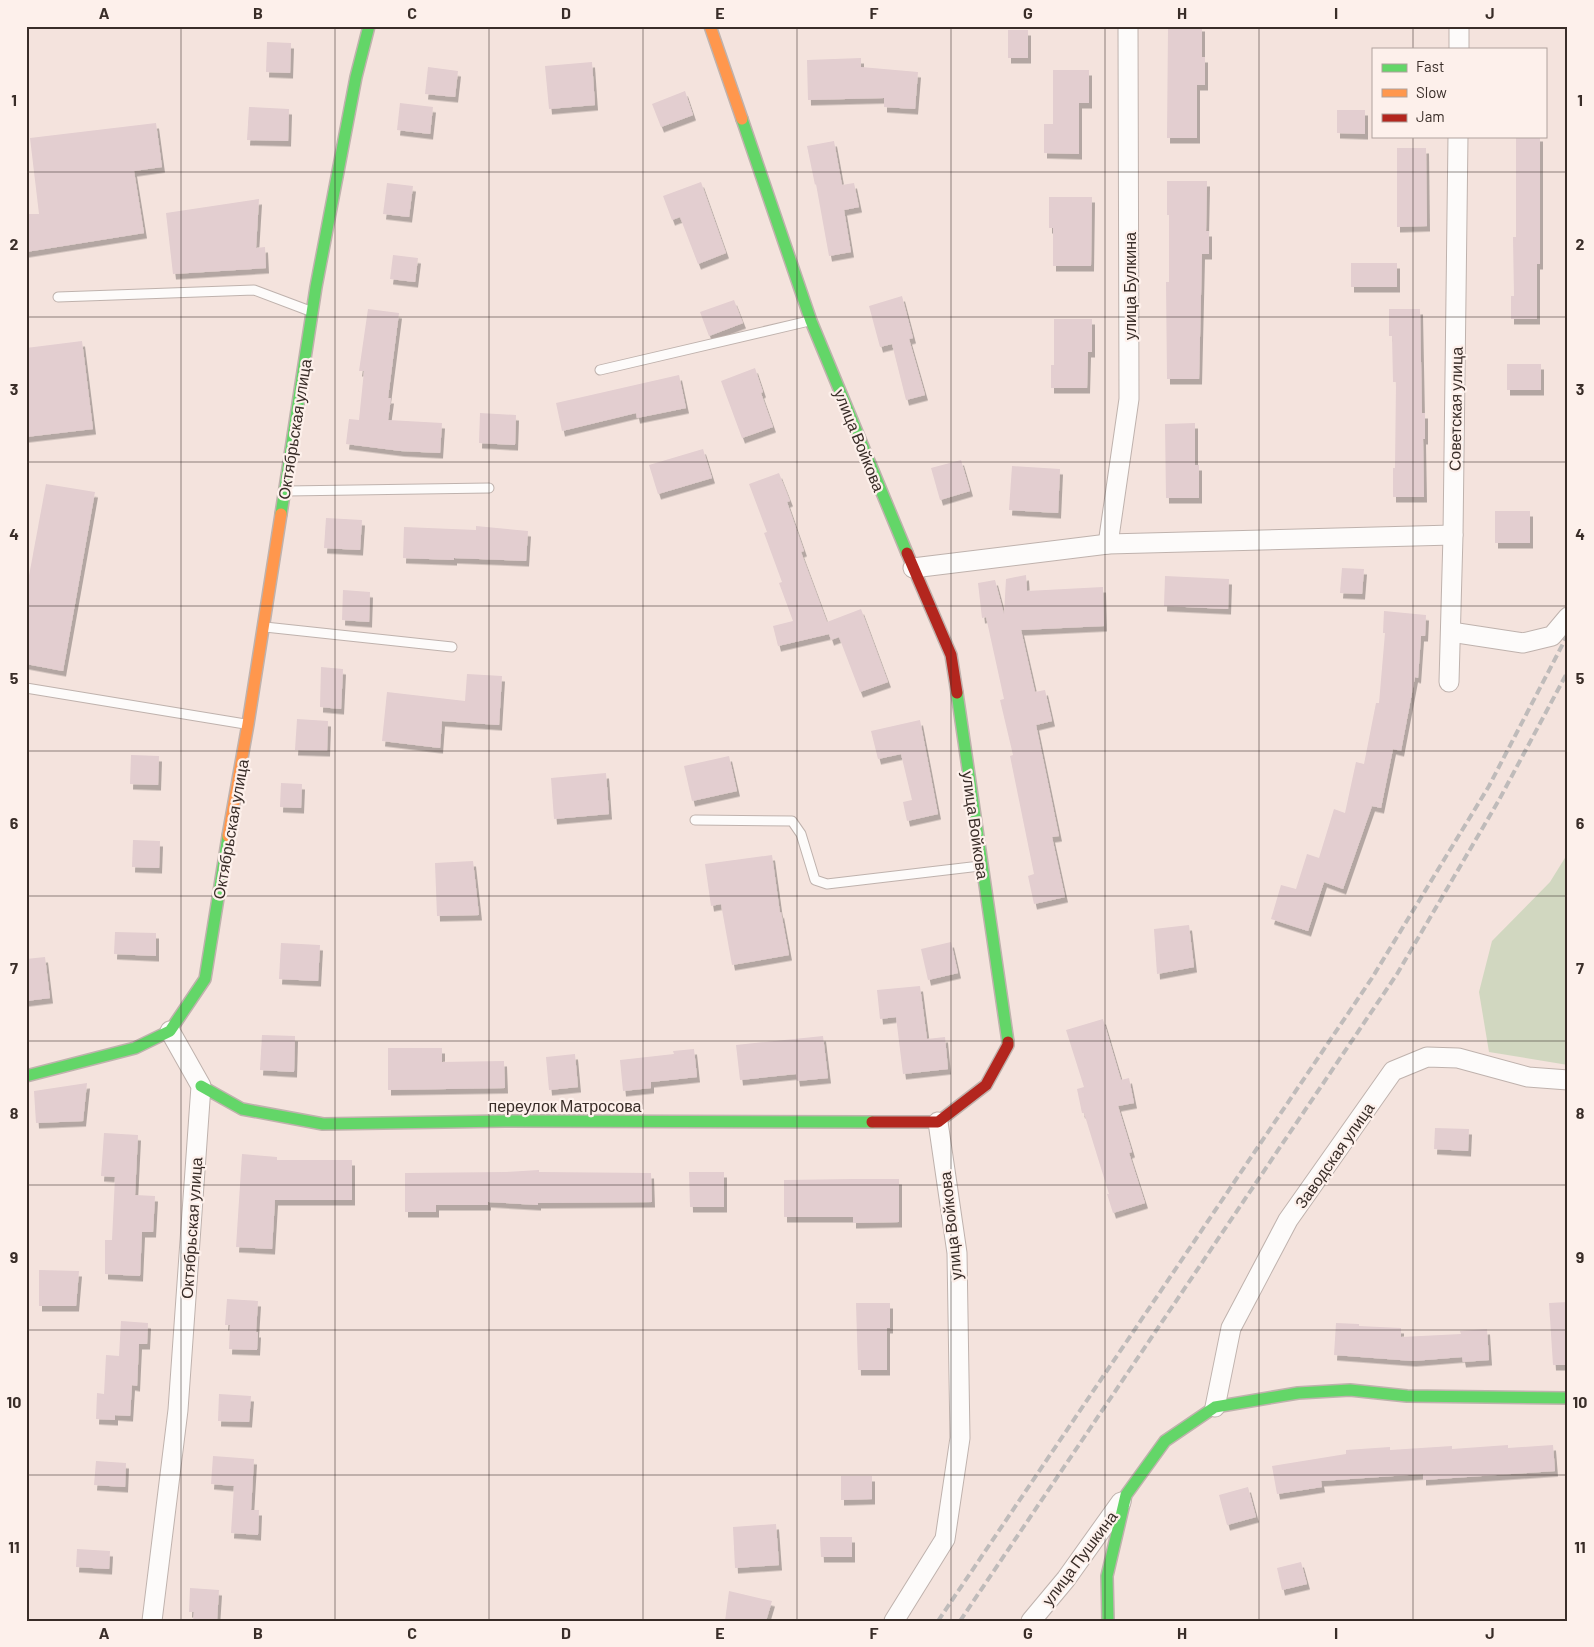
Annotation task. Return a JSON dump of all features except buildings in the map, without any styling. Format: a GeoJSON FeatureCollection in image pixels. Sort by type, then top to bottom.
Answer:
{"type":"FeatureCollection","features":[{"type":"Feature","properties":{"kind":"street","name":"Октябрьская улица"},"geometry":{"type":"LineString","coordinates":[[170,1031],[205,979],[223,862],[248,724],[312,312],[356,77],[369,26]]}},
{"type":"Feature","properties":{"kind":"street","name":"улица Войкова"},"geometry":{"type":"LineString","coordinates":[[710,26],[811,321],[951,655],[1008,1045],[986,1085],[938,1122],[957,1254],[960,1438],[945,1539],[894,1621]]}},
{"type":"Feature","properties":{"kind":"street","name":"улица Булкина"},"geometry":{"type":"LineString","coordinates":[[1108,544],[1129,399],[1128,26]]}},
{"type":"Feature","properties":{"kind":"street"},"geometry":{"type":"LineString","coordinates":[[1459,26],[1459,48]]}},
{"type":"Feature","properties":{"kind":"street","name":"Советская улица"},"geometry":{"type":"LineString","coordinates":[[1449,682],[1453,535],[1458,138]]}},
{"type":"Feature","properties":{"kind":"street"},"geometry":{"type":"LineString","coordinates":[[913,568],[1108,544],[1453,535]]}},
{"type":"Feature","properties":{"kind":"street"},"geometry":{"type":"LineString","coordinates":[[1450,632],[1523,643],[1552,636],[1568,617]]}},
{"type":"Feature","properties":{"kind":"street"},"geometry":{"type":"LineString","coordinates":[[26,1076],[135,1048],[170,1031],[201,1086]]}},
{"type":"Feature","properties":{"kind":"street","name":"Заводская улица"},"geometry":{"type":"LineString","coordinates":[[1215,1407],[1231,1328],[1288,1220],[1393,1071],[1427,1058],[1458,1058],[1528,1077],[1568,1080]]}},
{"type":"Feature","properties":{"kind":"street","name":"Октябрьская улица"},"geometry":{"type":"LineString","coordinates":[[152,1621],[178,1410],[201,1086]]}},
{"type":"Feature","properties":{"kind":"street","name":"переулок Матросова"},"geometry":{"type":"LineString","coordinates":[[201,1086],[242,1109],[323,1124],[938,1122]]}},
{"type":"Feature","properties":{"kind":"street"},"geometry":{"type":"LineString","coordinates":[[1108,1621],[1107,1576],[1126,1495],[1165,1441],[1215,1407],[1298,1393],[1350,1390],[1407,1396],[1568,1398]]}},
{"type":"Feature","properties":{"kind":"street","name":"улица Пушкина"},"geometry":{"type":"LineString","coordinates":[[1031,1621],[1066,1579],[1126,1495]]}},
{"type":"Feature","properties":{"kind":"lane"},"geometry":{"type":"LineString","coordinates":[[58,298],[254,290],[312,312]]}},
{"type":"Feature","properties":{"kind":"lane"},"geometry":{"type":"LineString","coordinates":[[600,370],[811,321]]}},
{"type":"Feature","properties":{"kind":"lane"},"geometry":{"type":"LineString","coordinates":[[284,492],[489,488]]}},
{"type":"Feature","properties":{"kind":"lane"},"geometry":{"type":"LineString","coordinates":[[263,627],[452,647]]}},
{"type":"Feature","properties":{"kind":"lane"},"geometry":{"type":"LineString","coordinates":[[26,688],[248,724]]}},
{"type":"Feature","properties":{"kind":"lane"},"geometry":{"type":"LineString","coordinates":[[695,820],[792,822],[801,834],[815,880],[827,884],[982,866]]}},
{"type":"Feature","properties":{"kind":"green space"},"geometry":{"type":"Polygon","coordinates":[[[1568,853],[1568,1065],[1489,1052],[1479,992],[1492,941],[1550,882],[1568,853]]]}},
{"type":"Feature","properties":{"kind":"railway"},"geometry":{"type":"LineString","coordinates":[[938,1621],[1372,978],[1489,786],[1568,634]]}},
{"type":"Feature","properties":{"kind":"railway"},"geometry":{"type":"LineString","coordinates":[[960,1621],[1397,974],[1499,800],[1568,671]]}},
{"type":"Feature","properties":{"kind":"traffic: fast"},"geometry":{"type":"LineString","coordinates":[[281,514],[316,287],[356,77],[369,26]]}},
{"type":"Feature","properties":{"kind":"traffic: fast"},"geometry":{"type":"LineString","coordinates":[[742,119],[811,321],[907,553]]}},
{"type":"Feature","properties":{"kind":"traffic: fast"},"geometry":{"type":"LineString","coordinates":[[957,693],[1008,1042]]}},
{"type":"Feature","properties":{"kind":"traffic: fast"},"geometry":{"type":"LineString","coordinates":[[26,1076],[135,1048],[170,1031],[205,979],[228,836]]}},
{"type":"Feature","properties":{"kind":"traffic: fast"},"geometry":{"type":"LineString","coordinates":[[201,1086],[242,1109],[323,1124],[505,1121],[872,1122]]}},
{"type":"Feature","properties":{"kind":"traffic: fast"},"geometry":{"type":"LineString","coordinates":[[1108,1621],[1107,1576],[1126,1495],[1165,1441],[1215,1407],[1298,1393],[1350,1390],[1407,1396],[1568,1398]]}},
{"type":"Feature","properties":{"kind":"traffic: slow"},"geometry":{"type":"LineString","coordinates":[[710,26],[742,119]]}},
{"type":"Feature","properties":{"kind":"traffic: slow"},"geometry":{"type":"LineString","coordinates":[[228,836],[248,724],[281,514]]}},
{"type":"Feature","properties":{"kind":"traffic: jam"},"geometry":{"type":"LineString","coordinates":[[907,553],[951,655],[957,693]]}},
{"type":"Feature","properties":{"kind":"traffic: jam"},"geometry":{"type":"LineString","coordinates":[[872,1122],[938,1122],[986,1085],[1008,1042]]}}]}
